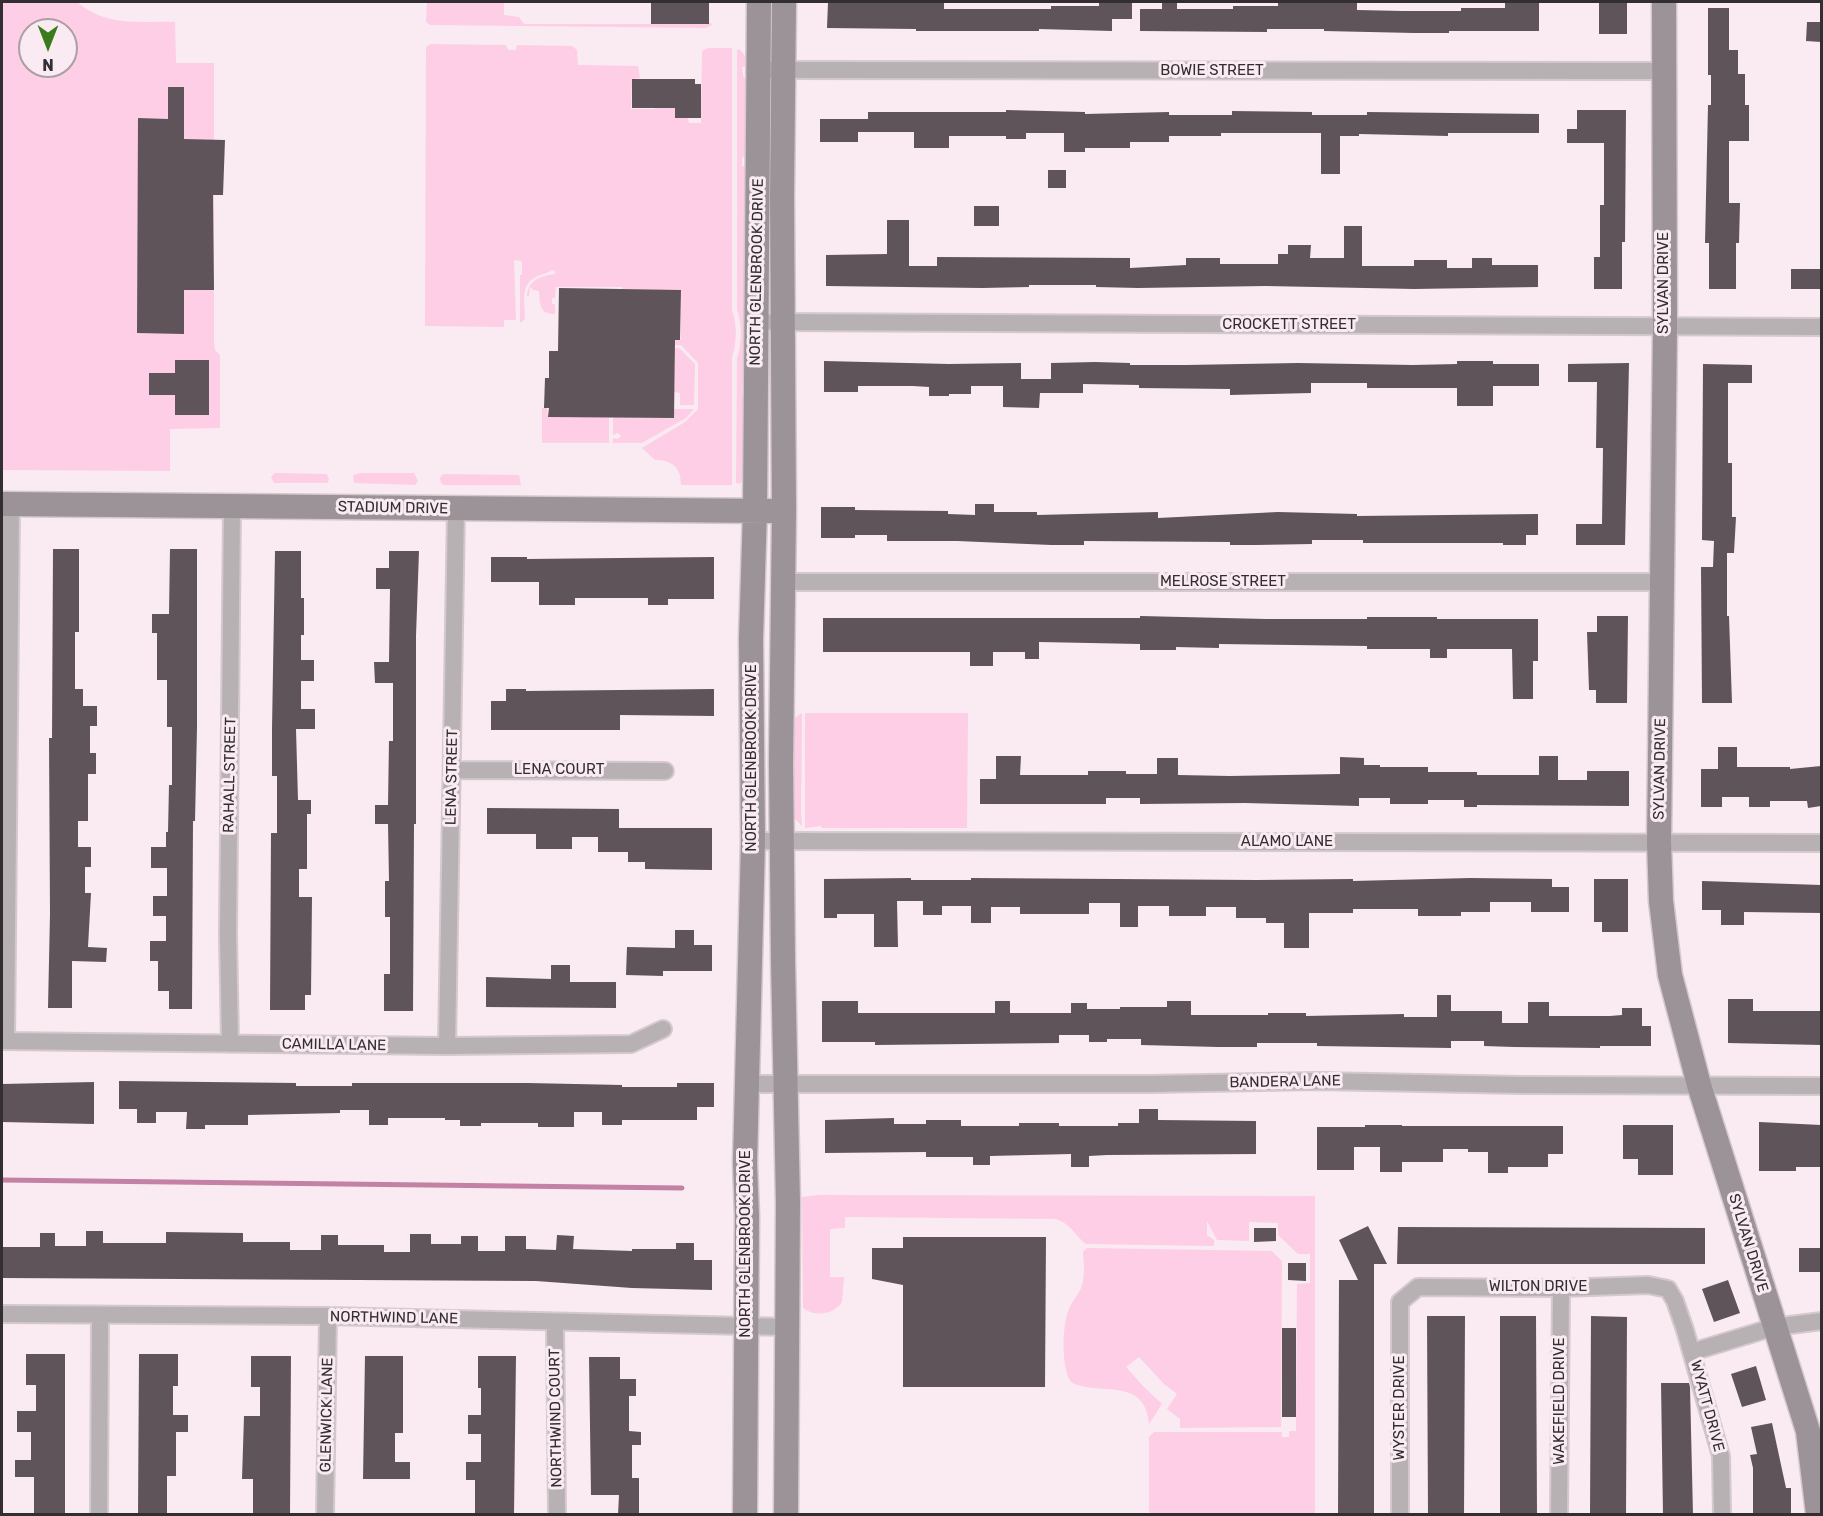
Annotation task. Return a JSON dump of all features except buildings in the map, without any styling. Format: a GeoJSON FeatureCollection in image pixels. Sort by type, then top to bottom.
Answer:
{"type":"FeatureCollection","features":[{"type":"Feature","properties":{"kind":"main road","name":"NORTH GLENBROOK DRIVE"},"geometry":{"type":"LineString","coordinates":[[745,1515],[747,1216],[745,1163],[753,841],[751,639],[755,510],[759,2]]}},
{"type":"Feature","properties":{"kind":"main road","name":"NORTH GLENBROOK DRIVE"},"geometry":{"type":"LineString","coordinates":[[784,2],[782,841],[788,1203],[786,1515]]}},
{"type":"Feature","properties":{"kind":"main road","name":"SYLVAN DRIVE"},"geometry":{"type":"LineString","coordinates":[[1664,2],[1665,326],[1660,902],[1671,975],[1699,1085],[1808,1431],[1818,1515]]}},
{"type":"Feature","properties":{"kind":"main road","name":"STADIUM DRIVE"},"geometry":{"type":"LineString","coordinates":[[6,504],[784,511]]}},
{"type":"Feature","properties":{"kind":"street","name":"BOWIE STREET"},"geometry":{"type":"LineString","coordinates":[[759,70],[1664,71]]}},
{"type":"Feature","properties":{"kind":"street","name":"CROCKETT STREET"},"geometry":{"type":"LineString","coordinates":[[756,322],[1821,327]]}},
{"type":"Feature","properties":{"kind":"street"},"geometry":{"type":"LineString","coordinates":[[4,1041],[6,504]]}},
{"type":"Feature","properties":{"kind":"street","name":"RAHALL STREET"},"geometry":{"type":"LineString","coordinates":[[230,1044],[228,933],[232,506]]}},
{"type":"Feature","properties":{"kind":"street","name":"LENA STREET"},"geometry":{"type":"LineString","coordinates":[[447,1046],[456,509]]}},
{"type":"Feature","properties":{"kind":"street","name":"MELROSE STREET"},"geometry":{"type":"LineString","coordinates":[[784,582],[1661,582]]}},
{"type":"Feature","properties":{"kind":"street","name":"LENA COURT"},"geometry":{"type":"LineString","coordinates":[[452,770],[665,771]]}},
{"type":"Feature","properties":{"kind":"street","name":"ALAMO LANE"},"geometry":{"type":"LineString","coordinates":[[753,841],[1821,843]]}},
{"type":"Feature","properties":{"kind":"street","name":"CAMILLA LANE"},"geometry":{"type":"LineString","coordinates":[[4,1041],[447,1046],[631,1044],[663,1029]]}},
{"type":"Feature","properties":{"kind":"street","name":"BANDERA LANE"},"geometry":{"type":"LineString","coordinates":[[748,1084],[1149,1084],[1319,1081],[1522,1085],[1821,1086]]}},
{"type":"Feature","properties":{"kind":"street","name":"WILTON DRIVE"},"geometry":{"type":"LineString","coordinates":[[1400,1302],[1418,1287],[1561,1288],[1648,1285],[1668,1289],[1675,1301]]}},
{"type":"Feature","properties":{"kind":"street","name":"WAKEFIELD DRIVE"},"geometry":{"type":"LineString","coordinates":[[1559,1515],[1561,1288]]}},
{"type":"Feature","properties":{"kind":"street","name":"WYATT DRIVE"},"geometry":{"type":"LineString","coordinates":[[1675,1301],[1721,1456],[1722,1515]]}},
{"type":"Feature","properties":{"kind":"street","name":"WYSTER DRIVE"},"geometry":{"type":"LineString","coordinates":[[1400,1302],[1400,1515]]}},
{"type":"Feature","properties":{"kind":"street","name":"NORTHWIND LANE"},"geometry":{"type":"LineString","coordinates":[[2,1314],[328,1316],[787,1327]]}},
{"type":"Feature","properties":{"kind":"street"},"geometry":{"type":"LineString","coordinates":[[99,1515],[100,1316]]}},
{"type":"Feature","properties":{"kind":"street","name":"GLENWICK LANE"},"geometry":{"type":"LineString","coordinates":[[326,1515],[328,1316]]}},
{"type":"Feature","properties":{"kind":"street"},"geometry":{"type":"LineString","coordinates":[[1692,1353],[1774,1327],[1821,1321]]}},
{"type":"Feature","properties":{"kind":"street","name":"NORTHWIND COURT"},"geometry":{"type":"LineString","coordinates":[[555,1322],[557,1515]]}},
{"type":"Feature","properties":{"kind":"shaded area"},"geometry":{"type":"Polygon","coordinates":[[[2,2],[77,2],[100,16],[112,19],[136,22],[175,22],[176,63],[214,63],[214,342],[215,350],[220,355],[220,428],[170,429],[170,471],[2,470],[2,2]]]}},
{"type":"Feature","properties":{"kind":"shaded area"},"geometry":{"type":"Polygon","coordinates":[[[427,2],[504,2],[504,15],[519,17],[524,24],[711,23],[712,25],[706,28],[430,25],[426,22],[427,2]]]}},
{"type":"Feature","properties":{"kind":"shaded area"},"geometry":{"type":"Polygon","coordinates":[[[430,44],[506,45],[508,50],[516,50],[517,45],[572,46],[577,50],[578,65],[638,66],[640,78],[632,79],[631,109],[655,109],[655,88],[688,118],[689,123],[701,123],[702,51],[708,48],[732,48],[732,310],[736,334],[732,357],[732,485],[681,485],[677,469],[671,463],[655,460],[642,448],[685,422],[698,409],[698,363],[681,345],[666,345],[666,340],[681,340],[681,291],[622,291],[622,287],[556,287],[555,298],[552,298],[552,304],[555,304],[555,314],[550,314],[541,307],[539,291],[532,290],[530,287],[529,296],[527,296],[530,286],[533,283],[540,278],[555,274],[552,270],[530,281],[524,296],[525,319],[520,323],[522,261],[514,260],[516,320],[504,320],[504,327],[425,326],[426,47],[430,44]]]}},
{"type":"Feature","properties":{"kind":"shaded area"},"geometry":{"type":"Polygon","coordinates":[[[739,49],[745,57],[745,67],[742,67],[746,81],[746,147],[742,158],[742,166],[746,171],[745,378],[742,383],[744,477],[740,484],[736,483],[737,358],[741,334],[737,309],[737,50],[739,49]]]}},
{"type":"Feature","properties":{"kind":"shaded area"},"geometry":{"type":"Polygon","coordinates":[[[665,348],[679,348],[695,364],[694,405],[680,405],[680,393],[674,392],[675,354],[666,353],[665,348]]]}},
{"type":"Feature","properties":{"kind":"shaded area"},"geometry":{"type":"Polygon","coordinates":[[[542,408],[547,408],[548,417],[609,417],[609,443],[542,443],[542,408]]]}},
{"type":"Feature","properties":{"kind":"shaded area"},"geometry":{"type":"Polygon","coordinates":[[[674,409],[694,409],[686,418],[642,443],[613,443],[613,438],[618,439],[621,436],[618,433],[613,435],[613,417],[674,418],[674,409]]]}},
{"type":"Feature","properties":{"kind":"shaded area"},"geometry":{"type":"Polygon","coordinates":[[[275,473],[327,474],[329,480],[327,483],[274,483],[271,477],[275,473]]]}},
{"type":"Feature","properties":{"kind":"shaded area"},"geometry":{"type":"Polygon","coordinates":[[[414,473],[418,481],[415,485],[354,483],[353,475],[414,473]]]}},
{"type":"Feature","properties":{"kind":"shaded area"},"geometry":{"type":"Polygon","coordinates":[[[443,474],[519,475],[521,485],[444,485],[440,478],[443,474]]]}},
{"type":"Feature","properties":{"kind":"shaded area"},"geometry":{"type":"Polygon","coordinates":[[[802,713],[802,826],[793,817],[792,802],[795,802],[795,794],[792,794],[793,719],[802,713]]]}},
{"type":"Feature","properties":{"kind":"shaded area"},"geometry":{"type":"Polygon","coordinates":[[[805,713],[968,713],[967,828],[822,828],[821,826],[805,828],[805,713]]]}},
{"type":"Feature","properties":{"kind":"shaded area"},"geometry":{"type":"Polygon","coordinates":[[[818,1195],[1315,1196],[1315,1514],[1153,1514],[1149,1512],[1149,1437],[1154,1432],[1282,1432],[1282,1437],[1289,1437],[1289,1431],[1296,1431],[1297,1284],[1310,1283],[1310,1254],[1298,1254],[1278,1235],[1278,1223],[1249,1222],[1249,1241],[1217,1240],[1207,1221],[1207,1235],[1214,1240],[1214,1246],[1086,1244],[1069,1227],[1055,1219],[845,1217],[845,1228],[830,1229],[830,1277],[844,1277],[842,1302],[829,1312],[813,1313],[803,1308],[802,1197],[818,1195]]]}},
{"type":"Feature","properties":{"kind":"shaded area"},"geometry":{"type":"Polygon","coordinates":[[[1087,1248],[1272,1251],[1282,1261],[1281,1427],[1180,1428],[1180,1419],[1167,1409],[1177,1394],[1164,1384],[1139,1357],[1126,1367],[1162,1404],[1149,1424],[1146,1409],[1139,1399],[1130,1393],[1082,1386],[1071,1382],[1065,1367],[1065,1325],[1070,1306],[1082,1285],[1083,1252],[1087,1248]]]}},
{"type":"Feature","properties":{"kind":"waterway"},"geometry":{"type":"LineString","coordinates":[[2,1180],[682,1188]]}}]}
